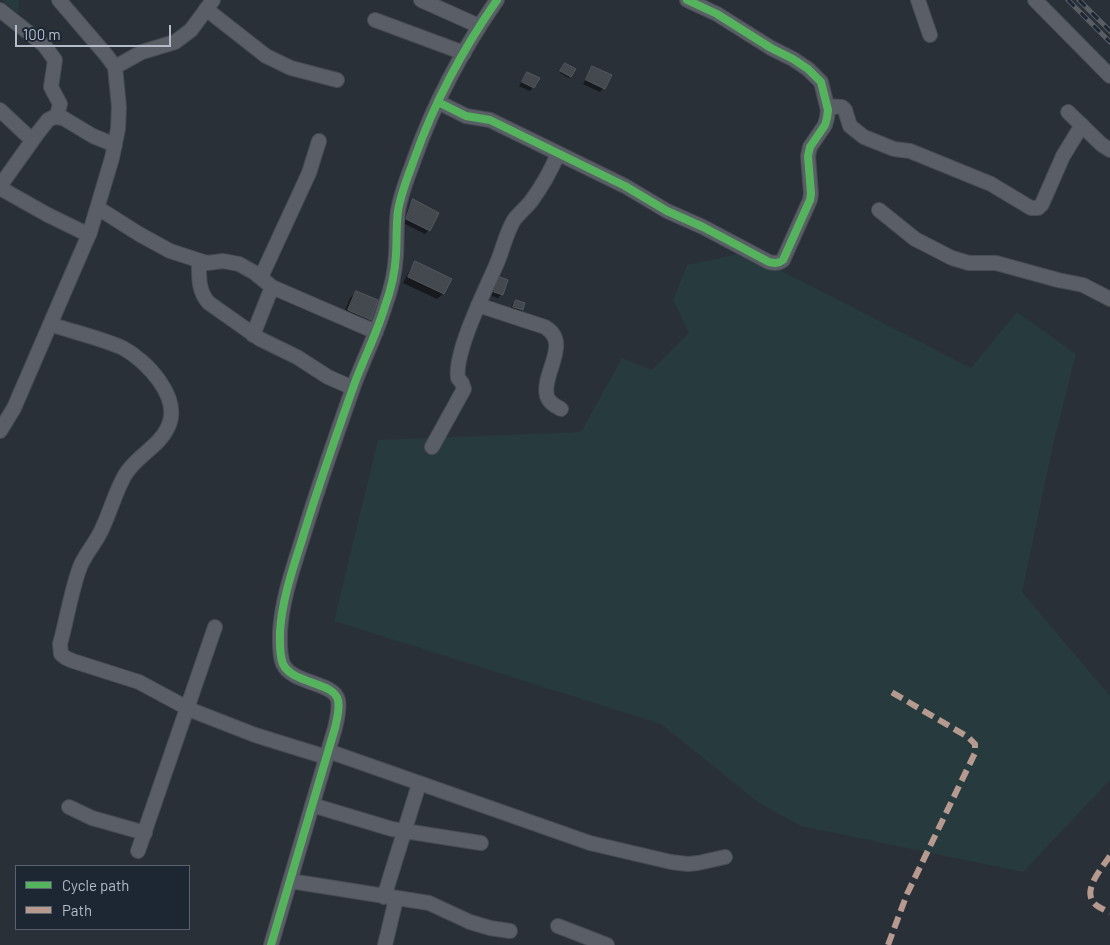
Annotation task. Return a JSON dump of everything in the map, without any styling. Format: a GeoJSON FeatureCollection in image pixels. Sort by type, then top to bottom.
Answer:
{"type":"FeatureCollection","features":[{"type":"Feature","properties":{"kind":"street"},"geometry":{"type":"LineString","coordinates":[[0,431],[14,408],[89,235],[115,145],[119,107],[115,67],[59,0]]}},
{"type":"Feature","properties":{"kind":"street"},"geometry":{"type":"LineString","coordinates":[[421,0],[479,26]]}},
{"type":"Feature","properties":{"kind":"street"},"geometry":{"type":"LineString","coordinates":[[271,945],[338,716],[338,698],[336,694],[299,678],[284,666],[280,654],[282,616],[294,566],[317,491],[353,388],[386,306],[394,272],[398,209],[413,161],[438,102],[479,26],[497,0]]}},
{"type":"Feature","properties":{"kind":"street"},"geometry":{"type":"LineString","coordinates":[[438,102],[466,116],[490,120],[631,190],[667,211],[703,227],[768,262],[777,264],[783,260],[810,200],[808,156],[810,147],[825,125],[828,110],[821,82],[808,69],[723,18],[687,0]]}},
{"type":"Feature","properties":{"kind":"street"},"geometry":{"type":"LineString","coordinates":[[918,0],[930,35]]}},
{"type":"Feature","properties":{"kind":"street"},"geometry":{"type":"LineString","coordinates":[[1035,0],[1110,76]]}},
{"type":"Feature","properties":{"kind":"street"},"geometry":{"type":"LineString","coordinates":[[115,67],[142,52],[175,42],[191,30],[210,4],[266,56],[291,68],[337,80]]}},
{"type":"Feature","properties":{"kind":"street"},"geometry":{"type":"LineString","coordinates":[[0,10],[44,45],[55,60],[51,82],[54,94],[60,104],[58,116]]}},
{"type":"Feature","properties":{"kind":"street"},"geometry":{"type":"LineString","coordinates":[[374,20],[464,53]]}},
{"type":"Feature","properties":{"kind":"street"},"geometry":{"type":"LineString","coordinates":[[827,106],[842,107],[845,110],[850,126],[864,136],[894,149],[910,151],[991,184],[1031,208],[1038,208],[1042,204],[1063,156],[1082,125]]}},
{"type":"Feature","properties":{"kind":"street"},"geometry":{"type":"LineString","coordinates":[[0,110],[32,140]]}},
{"type":"Feature","properties":{"kind":"street"},"geometry":{"type":"LineString","coordinates":[[1068,112],[1110,150]]}},
{"type":"Feature","properties":{"kind":"street"},"geometry":{"type":"LineString","coordinates":[[89,235],[48,215],[0,187],[48,120],[58,116],[93,136],[115,145]]}},
{"type":"Feature","properties":{"kind":"street"},"geometry":{"type":"LineString","coordinates":[[260,277],[309,173],[319,141]]}},
{"type":"Feature","properties":{"kind":"street"},"geometry":{"type":"LineString","coordinates":[[432,447],[464,389],[462,382],[458,378],[458,362],[478,305],[511,226],[514,220],[532,201],[547,177],[558,154]]}},
{"type":"Feature","properties":{"kind":"street"},"geometry":{"type":"LineString","coordinates":[[98,208],[159,246],[199,262],[224,261],[238,264],[260,277],[272,287],[376,332]]}},
{"type":"Feature","properties":{"kind":"street"},"geometry":{"type":"LineString","coordinates":[[879,210],[915,239],[952,258],[969,263],[996,263],[1083,285],[1110,299]]}},
{"type":"Feature","properties":{"kind":"street"},"geometry":{"type":"LineString","coordinates":[[199,262],[200,286],[206,299],[253,335],[297,357],[328,377],[353,388]]}},
{"type":"Feature","properties":{"kind":"street"},"geometry":{"type":"LineString","coordinates":[[253,335],[272,287]]}},
{"type":"Feature","properties":{"kind":"street"},"geometry":{"type":"LineString","coordinates":[[478,305],[545,328],[555,336],[556,344],[547,385],[547,396],[550,402],[561,409]]}},
{"type":"Feature","properties":{"kind":"street"},"geometry":{"type":"LineString","coordinates":[[50,324],[108,343],[133,355],[145,365],[164,388],[172,406],[170,424],[165,433],[126,474],[102,531],[80,567],[60,644],[61,654],[73,661],[139,682],[187,708],[261,737],[327,754],[590,843],[671,862],[688,864],[724,857]]}},
{"type":"Feature","properties":{"kind":"street"},"geometry":{"type":"LineString","coordinates":[[138,851],[215,627]]}},
{"type":"Feature","properties":{"kind":"street"},"geometry":{"type":"LineString","coordinates":[[384,945],[390,898],[405,831],[419,784]]}},
{"type":"Feature","properties":{"kind":"street"},"geometry":{"type":"LineString","coordinates":[[312,805],[392,829],[481,843]]}},
{"type":"Feature","properties":{"kind":"street"},"geometry":{"type":"LineString","coordinates":[[69,808],[92,818],[145,833]]}},
{"type":"Feature","properties":{"kind":"street"},"geometry":{"type":"LineString","coordinates":[[290,880],[429,903],[470,922],[510,931]]}},
{"type":"Feature","properties":{"kind":"street"},"geometry":{"type":"LineString","coordinates":[[558,926],[607,945]]}},
{"type":"Feature","properties":{"kind":"green space"},"geometry":{"type":"Polygon","coordinates":[[[2,0],[19,0],[18,13],[2,0]]]}},
{"type":"Feature","properties":{"kind":"green space"},"geometry":{"type":"Polygon","coordinates":[[[743,253],[971,368],[1017,312],[1076,354],[1053,445],[1022,592],[1110,696],[1110,780],[1023,872],[801,826],[759,803],[661,724],[334,621],[378,440],[581,432],[622,358],[652,370],[689,333],[673,300],[687,265],[743,253]]]}},
{"type":"Feature","properties":{"kind":"building"},"geometry":{"type":"Polygon","coordinates":[[[565,63],[576,69],[571,77],[560,71],[565,63]]]}},
{"type":"Feature","properties":{"kind":"building"},"geometry":{"type":"Polygon","coordinates":[[[592,66],[612,75],[605,89],[586,80],[592,66]]]}},
{"type":"Feature","properties":{"kind":"building"},"geometry":{"type":"Polygon","coordinates":[[[527,72],[540,78],[534,88],[522,82],[527,72]]]}},
{"type":"Feature","properties":{"kind":"building"},"geometry":{"type":"Polygon","coordinates":[[[413,199],[439,213],[430,231],[406,219],[413,199]]]}},
{"type":"Feature","properties":{"kind":"building"},"geometry":{"type":"Polygon","coordinates":[[[415,261],[452,279],[444,294],[408,277],[415,261]]]}},
{"type":"Feature","properties":{"kind":"building"},"geometry":{"type":"Polygon","coordinates":[[[500,277],[508,280],[503,295],[494,292],[500,277]]]}},
{"type":"Feature","properties":{"kind":"building"},"geometry":{"type":"Polygon","coordinates":[[[356,291],[378,300],[371,320],[348,310],[356,291]]]}},
{"type":"Feature","properties":{"kind":"building"},"geometry":{"type":"Polygon","coordinates":[[[516,300],[525,303],[523,310],[513,307],[516,300]]]}},
{"type":"Feature","properties":{"kind":"railway"},"geometry":{"type":"LineString","coordinates":[[1068,0],[1110,42]]}},
{"type":"Feature","properties":{"kind":"railway"},"geometry":{"type":"LineString","coordinates":[[1079,0],[1110,31]]}},
{"type":"Feature","properties":{"kind":"marked path"},"geometry":{"type":"LineString","coordinates":[[888,690],[968,737],[975,744],[975,753],[907,894],[888,945]]}},
{"type":"Feature","properties":{"kind":"marked path"},"geometry":{"type":"LineString","coordinates":[[1110,856],[1094,880],[1090,894],[1096,905],[1110,913]]}},
{"type":"Feature","properties":{"kind":"cycle path"},"geometry":{"type":"LineString","coordinates":[[271,945],[335,728],[339,707],[335,694],[321,686],[295,676],[283,664],[280,652],[280,632],[286,593],[329,457],[389,294],[394,274],[398,211],[405,183],[431,116],[461,56],[497,0]]}},
{"type":"Feature","properties":{"kind":"cycle path"},"geometry":{"type":"LineString","coordinates":[[438,102],[466,116],[490,120],[625,186],[667,211],[703,227],[769,262],[779,262],[783,260],[810,200],[808,156],[810,147],[825,125],[828,110],[821,82],[808,69],[793,59],[771,48],[717,14],[687,0]]}}]}
